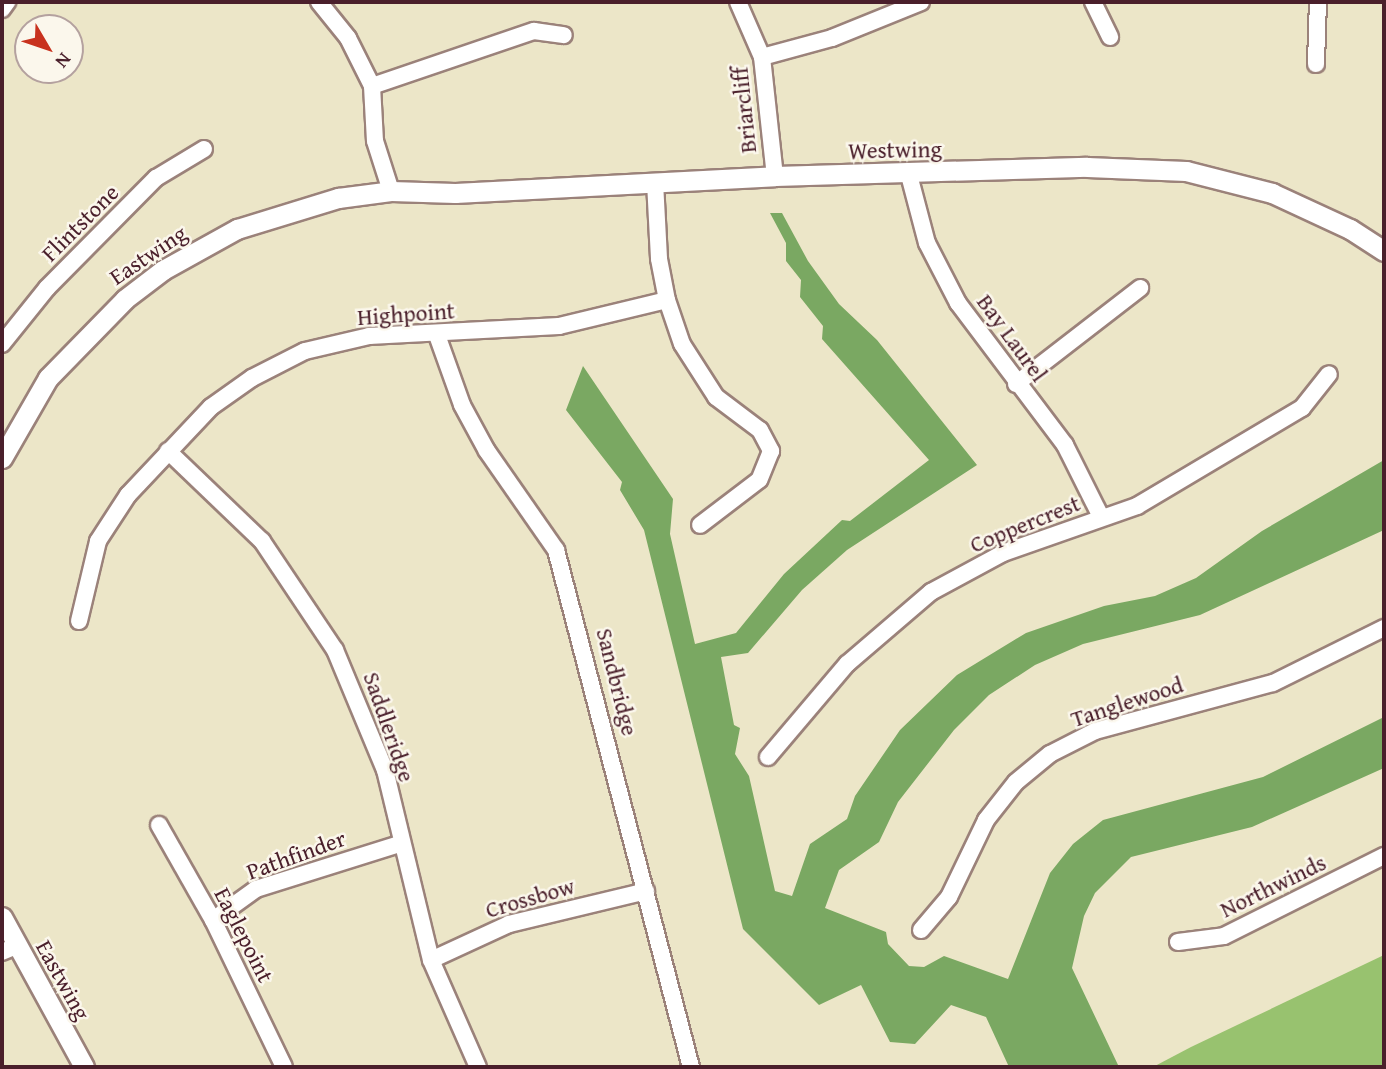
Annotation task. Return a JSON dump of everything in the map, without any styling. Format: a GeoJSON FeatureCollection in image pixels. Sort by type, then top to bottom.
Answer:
{"type":"FeatureCollection","features":[{"type":"Feature","properties":{"kind":"street"},"geometry":{"type":"LineString","coordinates":[[2,9],[7,2]]}},
{"type":"Feature","properties":{"kind":"street"},"geometry":{"type":"LineString","coordinates":[[319,2],[348,38],[372,86],[375,141],[391,191]]}},
{"type":"Feature","properties":{"kind":"street","name":"Briarcliff"},"geometry":{"type":"LineString","coordinates":[[738,2],[762,57],[775,176]]}},
{"type":"Feature","properties":{"kind":"street"},"geometry":{"type":"LineString","coordinates":[[762,57],[832,38],[921,2]]}},
{"type":"Feature","properties":{"kind":"street"},"geometry":{"type":"LineString","coordinates":[[1093,2],[1110,37]]}},
{"type":"Feature","properties":{"kind":"street"},"geometry":{"type":"LineString","coordinates":[[1316,64],[1318,2]]}},
{"type":"Feature","properties":{"kind":"street"},"geometry":{"type":"LineString","coordinates":[[372,86],[534,31],[564,35]]}},
{"type":"Feature","properties":{"kind":"street","name":"Flintstone"},"geometry":{"type":"LineString","coordinates":[[2,344],[47,288],[156,178],[204,149]]}},
{"type":"Feature","properties":{"kind":"street","name":"Westwing"},"geometry":{"type":"LineString","coordinates":[[391,191],[456,193],[775,176],[909,175],[1087,167],[1186,171],[1272,193],[1350,229],[1384,251]]}},
{"type":"Feature","properties":{"kind":"street","name":"Bay Laurel"},"geometry":{"type":"LineString","coordinates":[[909,175],[927,243],[958,303],[1016,384],[1065,444],[1101,517]]}},
{"type":"Feature","properties":{"kind":"street"},"geometry":{"type":"LineString","coordinates":[[655,182],[659,259],[667,300],[694,366],[716,397],[760,430],[771,451],[759,480],[700,525]]}},
{"type":"Feature","properties":{"kind":"street","name":"Eastwing"},"geometry":{"type":"LineString","coordinates":[[2,458],[48,378],[100,320],[163,270],[254,223],[338,198],[391,191]]}},
{"type":"Feature","properties":{"kind":"street"},"geometry":{"type":"LineString","coordinates":[[1016,384],[1140,288]]}},
{"type":"Feature","properties":{"kind":"street","name":"Highpoint"},"geometry":{"type":"LineString","coordinates":[[79,621],[98,541],[128,495],[211,407],[252,378],[305,351],[369,336],[437,335],[559,327],[667,300]]}},
{"type":"Feature","properties":{"kind":"street","name":"Sandbridge"},"geometry":{"type":"LineString","coordinates":[[437,335],[462,405],[487,451],[556,550],[691,1067]]}},
{"type":"Feature","properties":{"kind":"street","name":"Coppercrest"},"geometry":{"type":"LineString","coordinates":[[768,757],[847,664],[931,592],[1003,553],[1136,506],[1302,408],[1329,374]]}},
{"type":"Feature","properties":{"kind":"street","name":"Saddleridge"},"geometry":{"type":"LineString","coordinates":[[168,451],[262,541],[335,650],[384,770],[400,844],[431,960],[478,1067]]}},
{"type":"Feature","properties":{"kind":"street","name":"Tanglewood"},"geometry":{"type":"LineString","coordinates":[[921,930],[949,897],[986,820],[1016,782],[1050,754],[1095,731],[1273,683],[1384,628]]}},
{"type":"Feature","properties":{"kind":"street","name":"Eaglepoint"},"geometry":{"type":"LineString","coordinates":[[159,825],[213,920],[284,1067]]}},
{"type":"Feature","properties":{"kind":"street","name":"Pathfinder"},"geometry":{"type":"LineString","coordinates":[[213,920],[256,889],[400,844]]}},
{"type":"Feature","properties":{"kind":"street","name":"Northwinds"},"geometry":{"type":"LineString","coordinates":[[1178,942],[1224,936],[1384,856]]}},
{"type":"Feature","properties":{"kind":"street","name":"Crossbow"},"geometry":{"type":"LineString","coordinates":[[431,960],[509,924],[646,891]]}},
{"type":"Feature","properties":{"kind":"street","name":"Eastwing"},"geometry":{"type":"LineString","coordinates":[[2,917],[9,949],[84,1067]]}},
{"type":"Feature","properties":{"kind":"green space"},"geometry":{"type":"Polygon","coordinates":[[[770,213],[782,213],[808,261],[839,304],[877,340],[977,465],[847,550],[802,590],[748,653],[721,657],[734,725],[740,728],[735,754],[749,776],[775,891],[792,896],[810,844],[847,819],[855,796],[900,730],[957,675],[1026,633],[1104,606],[1155,596],[1196,578],[1262,531],[1384,460],[1384,530],[1200,615],[1083,644],[1035,665],[989,695],[954,730],[898,802],[879,842],[839,870],[825,908],[886,932],[888,944],[909,966],[924,967],[944,956],[1008,979],[1050,873],[1073,844],[1103,820],[1263,777],[1384,717],[1384,768],[1252,827],[1131,857],[1095,893],[1084,916],[1072,968],[1119,1067],[1009,1067],[986,1017],[951,1005],[915,1044],[890,1042],[861,985],[819,1005],[743,929],[644,530],[620,490],[622,482],[566,410],[583,366],[673,499],[670,534],[695,644],[736,633],[784,574],[842,520],[850,521],[929,460],[822,339],[823,326],[800,297],[801,280],[786,261],[786,243],[770,213]]]}},
{"type":"Feature","properties":{"kind":"green space"},"geometry":{"type":"Polygon","coordinates":[[[1384,955],[1384,1067],[1153,1067],[1191,1047],[1384,955]]]}}]}
